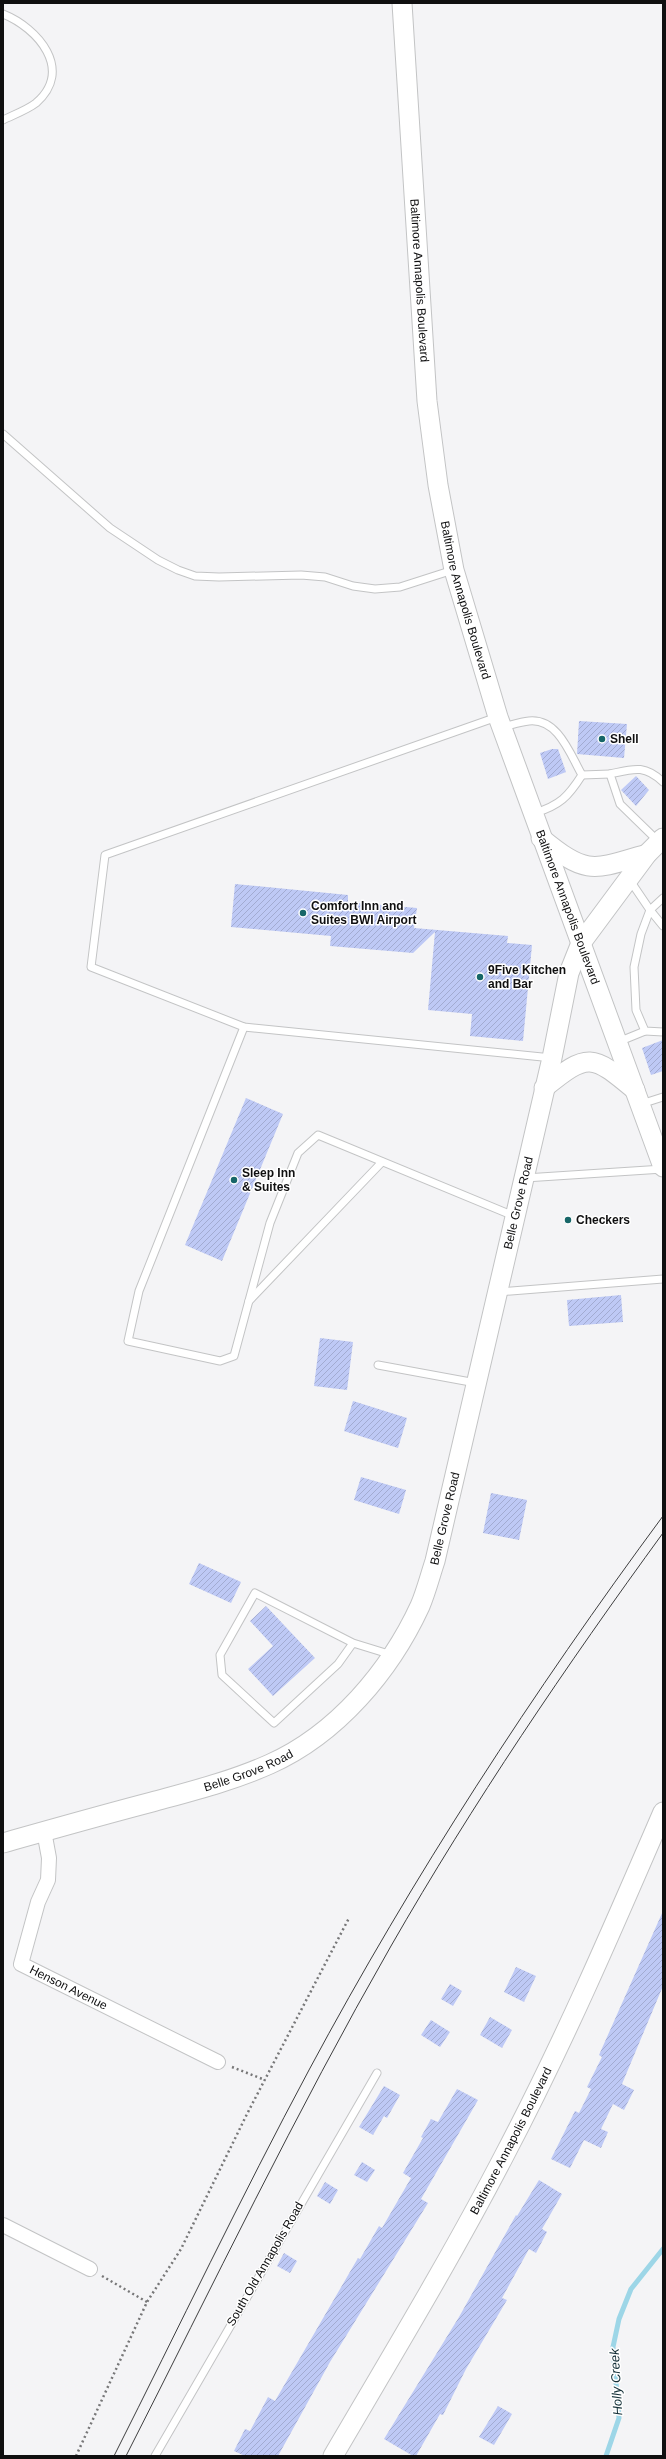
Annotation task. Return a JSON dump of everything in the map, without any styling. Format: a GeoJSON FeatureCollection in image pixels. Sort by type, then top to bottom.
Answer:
{"type":"FeatureCollection","features":[{"type":"Feature","properties":{"kind":"main road","name":"Baltimore Annapolis Boulevard"},"geometry":{"type":"LineString","coordinates":[[402,3],[427,401],[438,485],[454,570],[500,722],[540,837],[639,1098],[663,1168]]}},
{"type":"Feature","properties":{"kind":"main road"},"geometry":{"type":"LineString","coordinates":[[540,837],[565,858],[581,865],[599,867],[656,845]]}},
{"type":"Feature","properties":{"kind":"main road","name":"Belle Grove Road"},"geometry":{"type":"LineString","coordinates":[[3,1843],[215,1784],[271,1763],[312,1739],[350,1707],[374,1681],[392,1655],[420,1606],[435,1560],[552,1058],[569,972],[581,943],[656,845]]}},
{"type":"Feature","properties":{"kind":"main road"},"geometry":{"type":"LineString","coordinates":[[544,1088],[570,1067],[584,1062],[597,1063],[610,1069],[639,1098]]}},
{"type":"Feature","properties":{"kind":"main road","name":"Baltimore Annapolis Boulevard"},"geometry":{"type":"LineString","coordinates":[[333,2456],[433,2284],[504,2156],[562,2040],[663,1812]]}},
{"type":"Feature","properties":{"kind":"street","name":"Henson Avenue"},"geometry":{"type":"LineString","coordinates":[[44,1831],[49,1858],[48,1880],[38,1902],[21,1964],[218,2062]]}},
{"type":"Feature","properties":{"kind":"street"},"geometry":{"type":"LineString","coordinates":[[3,2225],[90,2269]]}},
{"type":"Feature","properties":{"kind":"lane"},"geometry":{"type":"LineString","coordinates":[[3,14],[19,20],[36,36],[48,53],[53,70],[50,84],[36,103],[3,120]]}},
{"type":"Feature","properties":{"kind":"lane"},"geometry":{"type":"LineString","coordinates":[[3,434],[110,528],[178,570],[195,576],[219,578],[301,575],[325,577],[353,586],[375,589],[400,588],[454,570]]}},
{"type":"Feature","properties":{"kind":"lane"},"geometry":{"type":"LineString","coordinates":[[552,1058],[244,1027],[91,967],[105,855],[500,722],[541,722],[553,728],[564,742],[582,775]]}},
{"type":"Feature","properties":{"kind":"lane"},"geometry":{"type":"LineString","coordinates":[[582,775],[610,774],[633,769],[646,770],[663,782]]}},
{"type":"Feature","properties":{"kind":"lane"},"geometry":{"type":"LineString","coordinates":[[610,774],[620,804],[656,845]]}},
{"type":"Feature","properties":{"kind":"lane"},"geometry":{"type":"LineString","coordinates":[[532,814],[559,803],[570,794],[582,775]]}},
{"type":"Feature","properties":{"kind":"lane"},"geometry":{"type":"LineString","coordinates":[[629,879],[663,926]]}},
{"type":"Feature","properties":{"kind":"lane"},"geometry":{"type":"LineString","coordinates":[[645,1031],[636,1010],[634,968],[641,934],[650,910],[663,898]]}},
{"type":"Feature","properties":{"kind":"lane"},"geometry":{"type":"LineString","coordinates":[[244,1027],[139,1291],[128,1341],[220,1362],[229,1360],[234,1356],[238,1347],[247,1302],[270,1223],[298,1153],[318,1135],[514,1217]]}},
{"type":"Feature","properties":{"kind":"lane"},"geometry":{"type":"LineString","coordinates":[[618,1042],[645,1031],[663,1032]]}},
{"type":"Feature","properties":{"kind":"lane"},"geometry":{"type":"LineString","coordinates":[[639,1098],[663,1097]]}},
{"type":"Feature","properties":{"kind":"lane"},"geometry":{"type":"LineString","coordinates":[[247,1302],[382,1162]]}},
{"type":"Feature","properties":{"kind":"lane"},"geometry":{"type":"LineString","coordinates":[[523,1178],[663,1168]]}},
{"type":"Feature","properties":{"kind":"lane"},"geometry":{"type":"LineString","coordinates":[[497,1292],[663,1279]]}},
{"type":"Feature","properties":{"kind":"lane"},"geometry":{"type":"LineString","coordinates":[[378,1365],[476,1383]]}},
{"type":"Feature","properties":{"kind":"lane"},"geometry":{"type":"LineString","coordinates":[[353,1643],[338,1664],[274,1723],[222,1675],[220,1655],[255,1593],[353,1643],[392,1655]]}},
{"type":"Feature","properties":{"kind":"lane","name":"South Old Annapolis Road"},"geometry":{"type":"LineString","coordinates":[[155,2456],[377,2073]]}},
{"type":"Feature","properties":{"kind":"path"},"geometry":{"type":"LineString","coordinates":[[76,2456],[147,2302],[181,2249],[265,2080],[349,1918]]}},
{"type":"Feature","properties":{"kind":"path"},"geometry":{"type":"LineString","coordinates":[[218,2062],[265,2080]]}},
{"type":"Feature","properties":{"kind":"path"},"geometry":{"type":"LineString","coordinates":[[90,2269],[147,2302]]}},
{"type":"Feature","properties":{"kind":"building","name":"Shell"},"geometry":{"type":"Polygon","coordinates":[[[579,721],[627,724],[624,758],[577,754],[579,721]]]}},
{"type":"Feature","properties":{"kind":"building"},"geometry":{"type":"Polygon","coordinates":[[[552,749],[558,749],[566,772],[548,779],[540,753],[552,749]]]}},
{"type":"Feature","properties":{"kind":"building","name":"Shell"},"geometry":{"type":"Polygon","coordinates":[[[636,776],[649,790],[636,806],[621,790],[636,776]]]}},
{"type":"Feature","properties":{"kind":"building"},"geometry":{"type":"Polygon","coordinates":[[[235,884],[348,895],[348,902],[417,908],[414,928],[508,936],[507,943],[532,945],[523,1041],[470,1036],[472,1014],[428,1010],[435,932],[413,953],[330,946],[331,936],[231,927],[235,884]]]}},
{"type":"Feature","properties":{"kind":"building"},"geometry":{"type":"Polygon","coordinates":[[[663,1040],[663,1071],[651,1075],[642,1048],[663,1040]]]}},
{"type":"Feature","properties":{"kind":"building","name":"Sleep Inn & Suites"},"geometry":{"type":"Polygon","coordinates":[[[246,1098],[283,1114],[222,1261],[185,1245],[246,1098]]]}},
{"type":"Feature","properties":{"kind":"building"},"geometry":{"type":"Polygon","coordinates":[[[621,1295],[623,1322],[569,1326],[567,1300],[621,1295]]]}},
{"type":"Feature","properties":{"kind":"building"},"geometry":{"type":"Polygon","coordinates":[[[320,1338],[353,1342],[347,1390],[314,1386],[320,1338]]]}},
{"type":"Feature","properties":{"kind":"building"},"geometry":{"type":"Polygon","coordinates":[[[353,1401],[407,1418],[398,1448],[344,1431],[353,1401]]]}},
{"type":"Feature","properties":{"kind":"building"},"geometry":{"type":"Polygon","coordinates":[[[361,1477],[406,1490],[399,1514],[354,1500],[361,1477]]]}},
{"type":"Feature","properties":{"kind":"building"},"geometry":{"type":"Polygon","coordinates":[[[491,1493],[527,1500],[519,1540],[483,1533],[491,1493]]]}},
{"type":"Feature","properties":{"kind":"building"},"geometry":{"type":"Polygon","coordinates":[[[199,1563],[241,1582],[231,1603],[189,1584],[199,1563]]]}},
{"type":"Feature","properties":{"kind":"building"},"geometry":{"type":"Polygon","coordinates":[[[266,1606],[315,1658],[273,1696],[248,1669],[273,1646],[250,1621],[266,1606]]]}},
{"type":"Feature","properties":{"kind":"building"},"geometry":{"type":"Polygon","coordinates":[[[663,1911],[663,1986],[622,2084],[634,2090],[624,2110],[613,2104],[601,2129],[608,2132],[601,2148],[584,2140],[570,2168],[551,2159],[575,2111],[579,2113],[591,2089],[587,2087],[602,2057],[599,2055],[663,1911]]]}},
{"type":"Feature","properties":{"kind":"building"},"geometry":{"type":"Polygon","coordinates":[[[516,1967],[536,1976],[524,2002],[504,1992],[516,1967]]]}},
{"type":"Feature","properties":{"kind":"building"},"geometry":{"type":"Polygon","coordinates":[[[450,1984],[462,1991],[453,2006],[441,1999],[450,1984]]]}},
{"type":"Feature","properties":{"kind":"building"},"geometry":{"type":"Polygon","coordinates":[[[490,2017],[512,2030],[502,2048],[480,2035],[490,2017]]]}},
{"type":"Feature","properties":{"kind":"building"},"geometry":{"type":"Polygon","coordinates":[[[431,2020],[450,2032],[440,2047],[421,2035],[431,2020]]]}},
{"type":"Feature","properties":{"kind":"building"},"geometry":{"type":"Polygon","coordinates":[[[384,2086],[400,2095],[387,2118],[384,2116],[373,2135],[359,2127],[384,2086]]]}},
{"type":"Feature","properties":{"kind":"building"},"geometry":{"type":"Polygon","coordinates":[[[457,2089],[478,2100],[421,2199],[428,2203],[330,2362],[278,2456],[245,2456],[234,2451],[245,2429],[250,2431],[268,2397],[275,2401],[358,2258],[360,2259],[379,2226],[382,2228],[411,2178],[403,2173],[423,2138],[421,2137],[431,2119],[438,2122],[457,2089]]]}},
{"type":"Feature","properties":{"kind":"building"},"geometry":{"type":"Polygon","coordinates":[[[362,2162],[375,2170],[367,2182],[354,2175],[362,2162]]]}},
{"type":"Feature","properties":{"kind":"building"},"geometry":{"type":"Polygon","coordinates":[[[539,2180],[562,2194],[542,2229],[547,2232],[536,2253],[529,2249],[502,2298],[507,2300],[466,2369],[443,2415],[440,2414],[416,2456],[413,2456],[384,2439],[459,2317],[516,2215],[517,2216],[539,2180]]]}},
{"type":"Feature","properties":{"kind":"building"},"geometry":{"type":"Polygon","coordinates":[[[325,2182],[338,2190],[330,2204],[317,2196],[325,2182]]]}},
{"type":"Feature","properties":{"kind":"building"},"geometry":{"type":"Polygon","coordinates":[[[284,2253],[297,2261],[290,2273],[277,2266],[284,2253]]]}},
{"type":"Feature","properties":{"kind":"building"},"geometry":{"type":"Polygon","coordinates":[[[498,2406],[512,2414],[494,2445],[479,2437],[498,2406]]]}},
{"type":"Feature","properties":{"kind":"waterway","name":"Holly Creek"},"geometry":{"type":"LineString","coordinates":[[606,2456],[619,2418],[613,2347],[619,2319],[631,2289],[663,2249]]}},
{"type":"Feature","properties":{"kind":"tram line"},"geometry":{"type":"LineString","coordinates":[[114,2456],[284,2118],[309,2070],[390,1926],[432,1856],[521,1717],[663,1516]]}},
{"type":"Feature","properties":{"kind":"tram line"},"geometry":{"type":"LineString","coordinates":[[126,2456],[288,2135],[391,1946],[454,1840],[521,1736],[663,1533]]}},
{"type":"Feature","properties":{"kind":"place","name":"Shell"},"geometry":{"type":"Point","coordinates":[602,739]}},
{"type":"Feature","properties":{"kind":"place","name":"Comfort Inn and Suites BWI Airport"},"geometry":{"type":"Point","coordinates":[303,913]}},
{"type":"Feature","properties":{"kind":"place","name":"9Five Kitchen and Bar"},"geometry":{"type":"Point","coordinates":[480,977]}},
{"type":"Feature","properties":{"kind":"place","name":"Sleep Inn & Suites"},"geometry":{"type":"Point","coordinates":[234,1180]}},
{"type":"Feature","properties":{"kind":"place","name":"Checkers"},"geometry":{"type":"Point","coordinates":[568,1220]}}]}
